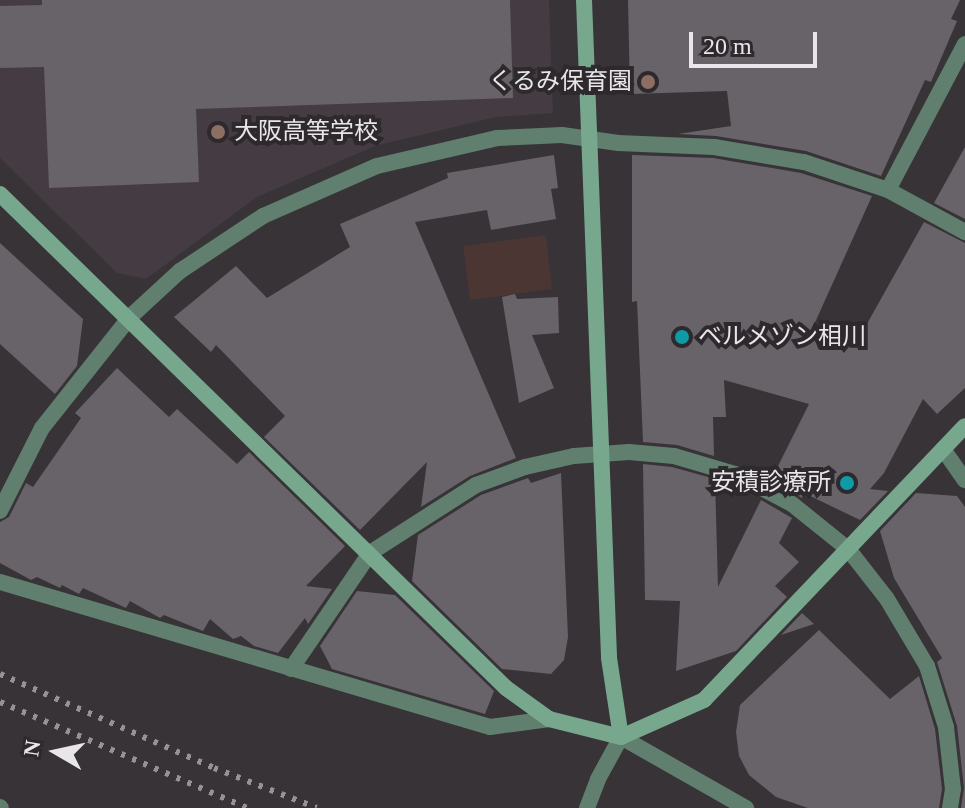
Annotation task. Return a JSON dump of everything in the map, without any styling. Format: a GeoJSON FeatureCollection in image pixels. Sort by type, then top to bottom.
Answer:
{"type":"FeatureCollection","features":[{"type":"Feature","properties":{"kind":"street"},"geometry":{"type":"LineString","coordinates":[[584,0],[609,658],[621,737]]}},
{"type":"Feature","properties":{"kind":"street"},"geometry":{"type":"LineString","coordinates":[[888,190],[965,44]]}},
{"type":"Feature","properties":{"kind":"street"},"geometry":{"type":"LineString","coordinates":[[0,511],[42,428],[130,317],[180,271],[263,216],[377,166],[497,138],[562,135],[588,140],[729,149],[804,162],[888,190],[965,232]]}},
{"type":"Feature","properties":{"kind":"street"},"geometry":{"type":"LineString","coordinates":[[0,194],[130,317],[506,688],[549,719],[621,737],[746,808]]}},
{"type":"Feature","properties":{"kind":"street"},"geometry":{"type":"LineString","coordinates":[[587,808],[598,779],[621,737],[704,700],[965,426]]}},
{"type":"Feature","properties":{"kind":"street"},"geometry":{"type":"LineString","coordinates":[[943,449],[965,480]]}},
{"type":"Feature","properties":{"kind":"street"},"geometry":{"type":"LineString","coordinates":[[291,669],[370,553],[476,485],[525,467],[603,453],[674,456],[735,474],[792,504],[848,549],[887,599],[927,666],[946,727],[953,789],[950,808]]}},
{"type":"Feature","properties":{"kind":"street"},"geometry":{"type":"LineString","coordinates":[[0,582],[490,727],[549,719]]}},
{"type":"Feature","properties":{"kind":"shaded area","name":"大阪高等学校"},"geometry":{"type":"Polygon","coordinates":[[[0,0],[549,0],[553,113],[496,117],[375,146],[257,197],[146,279],[117,273],[0,158],[0,0]]]}},
{"type":"Feature","properties":{"kind":"shaded area"},"geometry":{"type":"Polygon","coordinates":[[[546,235],[552,289],[470,300],[463,246],[546,235]]]}},
{"type":"Feature","properties":{"kind":"building","name":"大阪高等学校"},"geometry":{"type":"Polygon","coordinates":[[[42,0],[510,0],[513,98],[196,109],[199,182],[49,188],[44,67],[0,68],[0,6],[42,5],[42,0]]]}},
{"type":"Feature","properties":{"kind":"building"},"geometry":{"type":"Polygon","coordinates":[[[628,0],[960,0],[951,19],[957,21],[931,82],[925,80],[881,176],[806,151],[716,136],[678,134],[731,126],[727,91],[630,94],[628,0]]]}},
{"type":"Feature","properties":{"kind":"building"},"geometry":{"type":"Polygon","coordinates":[[[965,147],[965,219],[934,203],[965,147]]]}},
{"type":"Feature","properties":{"kind":"building"},"geometry":{"type":"Polygon","coordinates":[[[554,155],[558,188],[551,189],[556,219],[491,230],[487,210],[415,222],[516,458],[470,476],[421,507],[427,462],[360,530],[264,437],[285,416],[216,345],[211,352],[174,317],[236,266],[267,298],[350,247],[340,224],[448,178],[447,173],[554,155]]]}},
{"type":"Feature","properties":{"kind":"building"},"geometry":{"type":"Polygon","coordinates":[[[632,155],[713,158],[801,173],[872,196],[813,327],[854,347],[924,222],[965,243],[965,388],[937,414],[923,399],[884,473],[870,489],[888,491],[860,520],[804,493],[802,498],[771,480],[809,404],[724,380],[726,417],[713,417],[714,456],[677,445],[643,442],[637,301],[632,302],[632,155]]]}},
{"type":"Feature","properties":{"kind":"building"},"geometry":{"type":"Polygon","coordinates":[[[0,243],[83,319],[77,366],[55,394],[0,344],[0,243]]]}},
{"type":"Feature","properties":{"kind":"building"},"geometry":{"type":"Polygon","coordinates":[[[515,294],[517,299],[558,297],[559,333],[532,335],[554,388],[519,403],[502,297],[515,294]]]}},
{"type":"Feature","properties":{"kind":"building"},"geometry":{"type":"Polygon","coordinates":[[[117,368],[169,417],[177,409],[237,464],[249,452],[345,546],[306,586],[332,589],[308,624],[305,618],[278,653],[254,646],[241,636],[233,639],[210,619],[203,631],[164,615],[160,618],[130,601],[126,608],[83,588],[79,594],[37,577],[31,580],[0,563],[0,522],[9,517],[26,483],[33,487],[81,418],[75,413],[117,368]]]}},
{"type":"Feature","properties":{"kind":"building"},"geometry":{"type":"Polygon","coordinates":[[[643,464],[672,467],[715,479],[718,587],[761,500],[792,518],[779,543],[799,562],[775,586],[787,597],[736,651],[676,671],[680,601],[645,600],[643,464]]]}},
{"type":"Feature","properties":{"kind":"building"},"geometry":{"type":"Polygon","coordinates":[[[561,473],[568,637],[564,660],[551,674],[502,669],[412,581],[418,535],[481,495],[528,478],[531,483],[561,473]]]}},
{"type":"Feature","properties":{"kind":"building"},"geometry":{"type":"Polygon","coordinates":[[[916,493],[957,496],[965,507],[965,808],[961,808],[964,788],[957,726],[937,662],[942,658],[894,578],[880,531],[916,493]]]}},
{"type":"Feature","properties":{"kind":"building"},"geometry":{"type":"Polygon","coordinates":[[[357,591],[395,595],[494,691],[485,714],[332,669],[320,646],[357,591]]]}},
{"type":"Feature","properties":{"kind":"building"},"geometry":{"type":"Polygon","coordinates":[[[802,613],[814,624],[781,635],[802,613]]]}},
{"type":"Feature","properties":{"kind":"building"},"geometry":{"type":"Polygon","coordinates":[[[819,630],[890,699],[919,676],[935,729],[942,789],[939,808],[808,808],[776,797],[749,775],[739,756],[736,732],[740,705],[819,630]]]}},
{"type":"Feature","properties":{"kind":"railway"},"geometry":{"type":"LineString","coordinates":[[0,674],[214,768],[317,808]]}},
{"type":"Feature","properties":{"kind":"railway"},"geometry":{"type":"LineString","coordinates":[[0,702],[247,808]]}},
{"type":"Feature","properties":{"kind":"place","name":"くるみ保育園"},"geometry":{"type":"Point","coordinates":[648,82]}},
{"type":"Feature","properties":{"kind":"place","name":"大阪高等学校"},"geometry":{"type":"Point","coordinates":[218,132]}},
{"type":"Feature","properties":{"kind":"place","name":"ベルメゾン相川"},"geometry":{"type":"Point","coordinates":[682,337]}},
{"type":"Feature","properties":{"kind":"place","name":"安積診療所"},"geometry":{"type":"Point","coordinates":[847,483]}}]}
